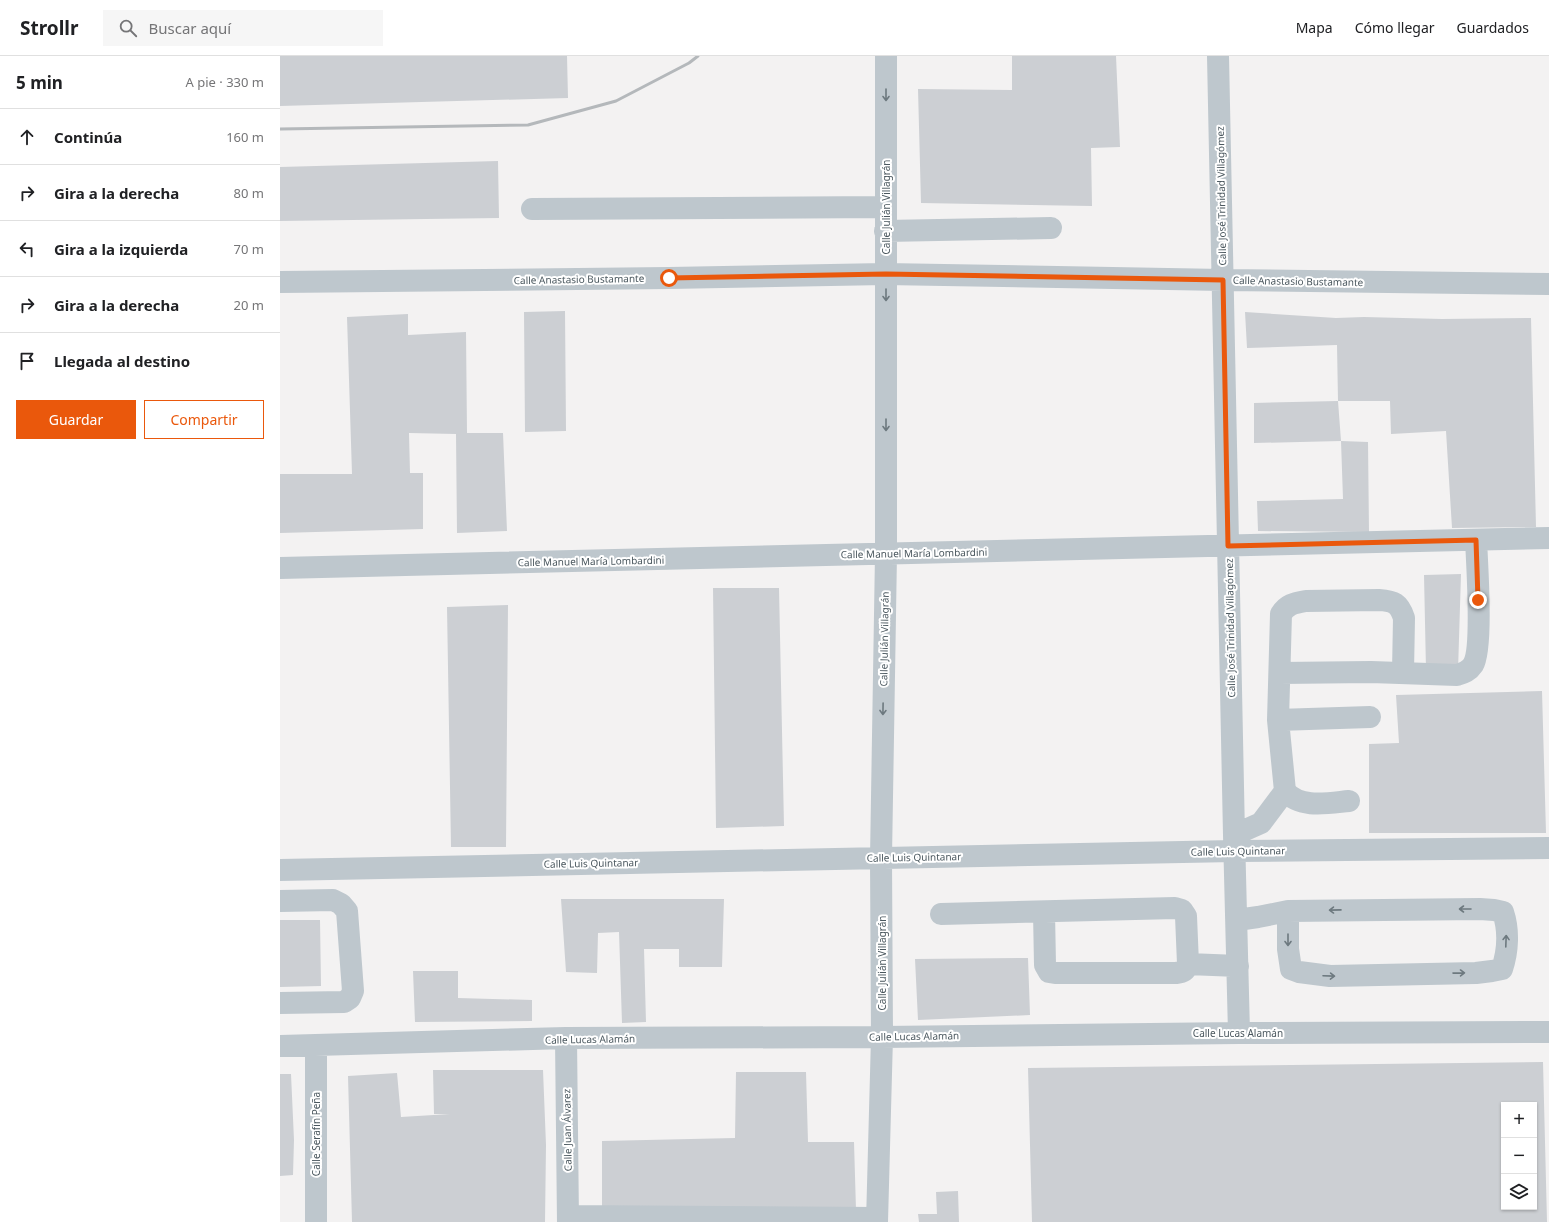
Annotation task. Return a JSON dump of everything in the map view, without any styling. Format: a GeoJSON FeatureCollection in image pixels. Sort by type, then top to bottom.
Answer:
{"type":"FeatureCollection","features":[{"type":"Feature","properties":{"kind":"street","name":"Calle Julián Villagrán"},"geometry":{"type":"LineString","coordinates":[[877,1220],[882,1037],[881,858],[886,554],[886,56]]}},
{"type":"Feature","properties":{"kind":"street","name":"Calle José Trinidad Villagómez"},"geometry":{"type":"LineString","coordinates":[[1218,56],[1239,1032]]}},
{"type":"Feature","properties":{"kind":"street"},"geometry":{"type":"LineString","coordinates":[[532,209],[886,207]]}},
{"type":"Feature","properties":{"kind":"street"},"geometry":{"type":"LineString","coordinates":[[886,231],[1051,228]]}},
{"type":"Feature","properties":{"kind":"street","name":"Calle Anastasio Bustamante"},"geometry":{"type":"LineString","coordinates":[[280,282],[886,274],[1549,284]]}},
{"type":"Feature","properties":{"kind":"street","name":"Calle Manuel María Lombardini"},"geometry":{"type":"LineString","coordinates":[[280,568],[1549,538]]}},
{"type":"Feature","properties":{"kind":"street"},"geometry":{"type":"LineString","coordinates":[[1280,673],[1403,672],[1457,675],[1466,672],[1473,665],[1476,653],[1478,620],[1476,540]]}},
{"type":"Feature","properties":{"kind":"street"},"geometry":{"type":"LineString","coordinates":[[1349,802],[1298,802],[1290,798],[1285,791],[1278,720],[1281,614],[1285,607],[1294,603],[1306,601],[1388,600],[1396,604],[1401,609],[1404,618],[1403,672]]}},
{"type":"Feature","properties":{"kind":"street"},"geometry":{"type":"LineString","coordinates":[[1278,720],[1370,717]]}},
{"type":"Feature","properties":{"kind":"street"},"geometry":{"type":"LineString","coordinates":[[1234,843],[1261,823],[1285,791]]}},
{"type":"Feature","properties":{"kind":"street","name":"Calle Luis Quintanar"},"geometry":{"type":"LineString","coordinates":[[280,870],[881,858],[1234,843],[1549,848]]}},
{"type":"Feature","properties":{"kind":"street"},"geometry":{"type":"LineString","coordinates":[[280,901],[333,900],[341,904],[347,911],[354,991],[350,998],[344,1002],[280,1003]]}},
{"type":"Feature","properties":{"kind":"street"},"geometry":{"type":"LineString","coordinates":[[941,914],[1175,908],[1182,910],[1186,916],[1187,969],[1183,972],[1176,973],[1049,972],[1045,965],[1044,912]]}},
{"type":"Feature","properties":{"kind":"street"},"geometry":{"type":"LineString","coordinates":[[1237,920],[1288,910],[1494,910],[1503,912],[1506,922],[1505,960],[1502,969],[1476,973],[1330,976],[1298,972],[1291,969],[1289,960],[1288,910]]}},
{"type":"Feature","properties":{"kind":"street"},"geometry":{"type":"LineString","coordinates":[[1188,964],[1238,966]]}},
{"type":"Feature","properties":{"kind":"street","name":"Calle Lucas Alamán"},"geometry":{"type":"LineString","coordinates":[[280,1046],[566,1038],[882,1037],[1239,1032],[1549,1032]]}},
{"type":"Feature","properties":{"kind":"street","name":"Calle Juan Álvarez"},"geometry":{"type":"LineString","coordinates":[[566,1038],[568,1219]]}},
{"type":"Feature","properties":{"kind":"street","name":"Calle Serafín Peña"},"geometry":{"type":"LineString","coordinates":[[316,1046],[316,1222]]}},
{"type":"Feature","properties":{"kind":"street"},"geometry":{"type":"LineString","coordinates":[[568,1219],[877,1220]]}},
{"type":"Feature","properties":{"kind":"building"},"geometry":{"type":"Polygon","coordinates":[[[280,56],[567,56],[568,98],[280,106],[280,56]]]}},
{"type":"Feature","properties":{"kind":"building"},"geometry":{"type":"Polygon","coordinates":[[[1012,56],[1116,56],[1120,147],[1091,148],[1092,206],[921,203],[918,89],[1012,90],[1012,56]]]}},
{"type":"Feature","properties":{"kind":"building"},"geometry":{"type":"Polygon","coordinates":[[[498,161],[499,218],[280,221],[280,167],[498,161]]]}},
{"type":"Feature","properties":{"kind":"building"},"geometry":{"type":"Polygon","coordinates":[[[565,311],[566,431],[525,432],[524,312],[565,311]]]}},
{"type":"Feature","properties":{"kind":"building"},"geometry":{"type":"Polygon","coordinates":[[[1245,312],[1336,318],[1531,318],[1536,527],[1452,528],[1446,431],[1391,434],[1390,401],[1338,401],[1337,345],[1247,348],[1245,312]]]}},
{"type":"Feature","properties":{"kind":"building"},"geometry":{"type":"Polygon","coordinates":[[[408,314],[408,335],[466,332],[467,433],[503,433],[507,531],[457,533],[456,434],[409,433],[410,473],[423,473],[423,529],[280,533],[280,474],[352,474],[347,317],[408,314]]]}},
{"type":"Feature","properties":{"kind":"building"},"geometry":{"type":"Polygon","coordinates":[[[1338,401],[1341,441],[1254,443],[1254,403],[1338,401]]]}},
{"type":"Feature","properties":{"kind":"building"},"geometry":{"type":"Polygon","coordinates":[[[1341,441],[1368,442],[1369,532],[1258,531],[1257,501],[1343,499],[1341,441]]]}},
{"type":"Feature","properties":{"kind":"building"},"geometry":{"type":"Polygon","coordinates":[[[1461,574],[1458,671],[1426,670],[1424,575],[1461,574]]]}},
{"type":"Feature","properties":{"kind":"building"},"geometry":{"type":"Polygon","coordinates":[[[713,588],[779,588],[784,826],[716,828],[713,588]]]}},
{"type":"Feature","properties":{"kind":"building"},"geometry":{"type":"Polygon","coordinates":[[[508,605],[506,847],[451,847],[447,607],[508,605]]]}},
{"type":"Feature","properties":{"kind":"building"},"geometry":{"type":"Polygon","coordinates":[[[1542,691],[1546,833],[1369,833],[1369,744],[1399,743],[1396,695],[1542,691]]]}},
{"type":"Feature","properties":{"kind":"building"},"geometry":{"type":"Polygon","coordinates":[[[561,899],[724,899],[722,967],[679,967],[679,949],[644,949],[646,1022],[622,1023],[619,932],[598,933],[597,973],[566,972],[561,899]]]}},
{"type":"Feature","properties":{"kind":"building"},"geometry":{"type":"Polygon","coordinates":[[[280,920],[320,920],[321,986],[280,987],[280,920]]]}},
{"type":"Feature","properties":{"kind":"building"},"geometry":{"type":"Polygon","coordinates":[[[1028,958],[1030,1015],[918,1020],[915,959],[1028,958]]]}},
{"type":"Feature","properties":{"kind":"building"},"geometry":{"type":"Polygon","coordinates":[[[413,971],[458,971],[458,998],[532,1000],[532,1021],[415,1022],[413,971]]]}},
{"type":"Feature","properties":{"kind":"building"},"geometry":{"type":"Polygon","coordinates":[[[1543,1062],[1547,1222],[1032,1222],[1028,1068],[1543,1062]]]}},
{"type":"Feature","properties":{"kind":"building"},"geometry":{"type":"Polygon","coordinates":[[[433,1070],[543,1070],[546,1145],[545,1222],[352,1222],[348,1076],[397,1073],[401,1117],[450,1114],[434,1114],[433,1070]]]}},
{"type":"Feature","properties":{"kind":"building"},"geometry":{"type":"Polygon","coordinates":[[[736,1072],[806,1072],[808,1142],[854,1142],[856,1210],[602,1212],[602,1141],[735,1138],[736,1072]]]}},
{"type":"Feature","properties":{"kind":"building"},"geometry":{"type":"Polygon","coordinates":[[[280,1074],[291,1074],[294,1140],[293,1175],[280,1176],[280,1074]]]}},
{"type":"Feature","properties":{"kind":"building"},"geometry":{"type":"Polygon","coordinates":[[[958,1191],[959,1222],[919,1222],[918,1214],[937,1214],[936,1192],[958,1191]]]}},
{"type":"Feature","properties":{"kind":"railway"},"geometry":{"type":"LineString","coordinates":[[280,129],[528,125],[616,101],[689,63],[698,56]]}},
{"type":"Feature","properties":{"kind":"route"},"geometry":{"type":"LineString","coordinates":[[669,278],[886,274],[1223,280],[1228,546],[1476,540],[1478,600]]}}]}
